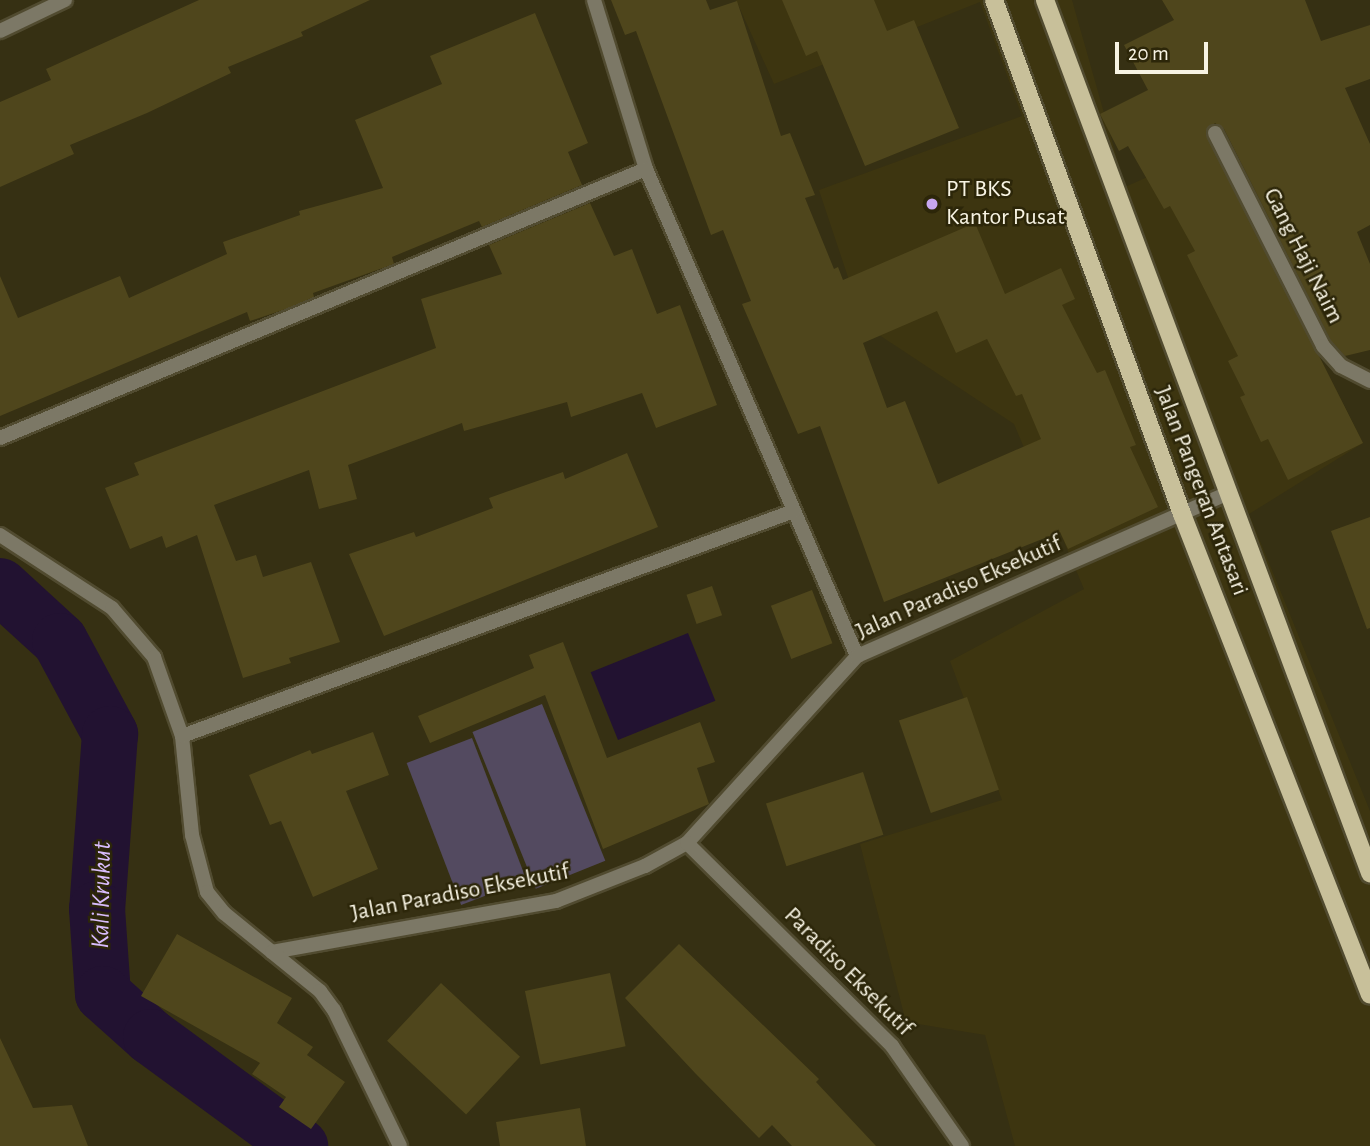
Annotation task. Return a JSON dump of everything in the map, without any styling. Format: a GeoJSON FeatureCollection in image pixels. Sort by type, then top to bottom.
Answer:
{"type":"FeatureCollection","features":[{"type":"Feature","properties":{"kind":"main road","name":"Jalan Pangeran Antasari"},"geometry":{"type":"LineString","coordinates":[[994,0],[1182,514],[1370,995]]}},
{"type":"Feature","properties":{"kind":"main road","name":"Jalan Pangeran Antasari"},"geometry":{"type":"LineString","coordinates":[[1045,0],[1370,873]]}},
{"type":"Feature","properties":{"kind":"street"},"geometry":{"type":"LineString","coordinates":[[0,31],[65,0]]}},
{"type":"Feature","properties":{"kind":"street"},"geometry":{"type":"LineString","coordinates":[[594,0],[646,169],[858,656]]}},
{"type":"Feature","properties":{"kind":"street","name":"Gang Haji Naim"},"geometry":{"type":"LineString","coordinates":[[1215,133],[1323,346],[1341,366],[1370,381]]}},
{"type":"Feature","properties":{"kind":"street"},"geometry":{"type":"LineString","coordinates":[[0,438],[646,169]]}},
{"type":"Feature","properties":{"kind":"street","name":"Jalan Paradiso Eksekutif"},"geometry":{"type":"LineString","coordinates":[[272,952],[556,901],[598,888],[687,843],[858,656],[1229,493]]}},
{"type":"Feature","properties":{"kind":"street"},"geometry":{"type":"LineString","coordinates":[[182,736],[794,511]]}},
{"type":"Feature","properties":{"kind":"street"},"geometry":{"type":"LineString","coordinates":[[0,535],[111,608],[132,628],[154,657],[182,736],[191,835],[207,892],[224,913],[320,991],[334,1010],[400,1146]]}},
{"type":"Feature","properties":{"kind":"street","name":"Paradiso Eksekutif"},"geometry":{"type":"LineString","coordinates":[[687,843],[892,1046],[962,1146]]}},
{"type":"Feature","properties":{"kind":"shaded area"},"geometry":{"type":"Polygon","coordinates":[[[736,0],[1072,0],[1125,187],[1213,148],[1363,443],[1249,514],[1370,811],[1370,1146],[1015,1146],[985,1035],[906,1022],[860,844],[1002,800],[950,661],[1084,589],[1014,424],[864,325],[819,190],[1022,116],[980,2],[774,84],[736,0]]]}},
{"type":"Feature","properties":{"kind":"shaded area"},"geometry":{"type":"Polygon","coordinates":[[[688,633],[715,701],[618,740],[591,672],[688,633]]]}},
{"type":"Feature","properties":{"kind":"shaded area"},"geometry":{"type":"Polygon","coordinates":[[[542,704],[605,861],[536,889],[472,732],[542,704]]]}},
{"type":"Feature","properties":{"kind":"shaded area"},"geometry":{"type":"Polygon","coordinates":[[[472,738],[526,880],[461,905],[407,763],[472,738]]]}},
{"type":"Feature","properties":{"kind":"building"},"geometry":{"type":"Polygon","coordinates":[[[199,0],[370,0],[301,32],[303,36],[228,67],[231,73],[147,113],[70,145],[74,154],[0,187],[0,102],[51,80],[46,69],[199,0]]]}},
{"type":"Feature","properties":{"kind":"building"},"geometry":{"type":"Polygon","coordinates":[[[611,0],[706,0],[710,10],[737,1],[781,136],[790,133],[815,195],[805,198],[834,269],[838,267],[843,280],[975,223],[1005,294],[1061,268],[1075,299],[1062,305],[1097,373],[1105,370],[1136,445],[1130,447],[1158,507],[1068,549],[1060,532],[884,602],[820,426],[798,434],[742,304],[751,301],[723,230],[711,235],[636,31],[625,35],[611,0]],[[937,311],[863,343],[887,408],[905,401],[938,484],[1041,439],[1022,394],[1016,396],[987,339],[956,353],[937,311]]]}},
{"type":"Feature","properties":{"kind":"building"},"geometry":{"type":"Polygon","coordinates":[[[782,0],[874,0],[887,31],[914,20],[959,128],[865,166],[817,51],[806,56],[782,0]]]}},
{"type":"Feature","properties":{"kind":"building"},"geometry":{"type":"Polygon","coordinates":[[[1162,0],[1305,0],[1321,41],[1370,25],[1370,79],[1345,88],[1370,144],[1370,225],[1357,232],[1370,264],[1370,350],[1345,356],[1331,341],[1224,129],[1215,123],[1206,132],[1363,443],[1288,480],[1268,439],[1261,442],[1240,397],[1245,395],[1228,361],[1238,356],[1187,255],[1195,251],[1170,206],[1164,209],[1128,146],[1119,151],[1100,114],[1148,90],[1124,45],[1174,20],[1162,0]]]}},
{"type":"Feature","properties":{"kind":"building"},"geometry":{"type":"Polygon","coordinates":[[[535,13],[588,143],[568,152],[582,185],[482,227],[479,221],[392,257],[394,264],[313,293],[314,297],[286,309],[250,321],[247,312],[0,416],[0,276],[18,318],[120,276],[129,298],[227,254],[223,242],[300,215],[299,211],[383,188],[355,120],[442,84],[430,56],[535,13]]]}},
{"type":"Feature","properties":{"kind":"building"},"geometry":{"type":"Polygon","coordinates":[[[590,203],[614,256],[632,249],[657,314],[680,305],[717,405],[656,428],[642,393],[571,417],[567,402],[464,431],[462,423],[348,465],[357,499],[319,509],[309,470],[214,505],[236,561],[256,555],[263,577],[311,562],[340,642],[289,658],[291,663],[243,678],[197,535],[166,548],[162,536],[130,549],[105,488],[139,475],[134,463],[436,348],[421,299],[502,274],[489,245],[590,203]]]}},
{"type":"Feature","properties":{"kind":"building"},"geometry":{"type":"Polygon","coordinates":[[[627,453],[658,527],[384,636],[349,554],[414,532],[416,537],[493,508],[489,498],[563,472],[565,479],[627,453]]]}},
{"type":"Feature","properties":{"kind":"building"},"geometry":{"type":"Polygon","coordinates":[[[1370,517],[1370,628],[1367,629],[1331,531],[1370,517]]]}},
{"type":"Feature","properties":{"kind":"building"},"geometry":{"type":"Polygon","coordinates":[[[712,586],[722,615],[697,624],[686,595],[712,586]]]}},
{"type":"Feature","properties":{"kind":"building"},"geometry":{"type":"Polygon","coordinates":[[[812,590],[832,643],[791,659],[771,606],[812,590]]]}},
{"type":"Feature","properties":{"kind":"building"},"geometry":{"type":"Polygon","coordinates":[[[563,642],[607,758],[700,722],[715,762],[697,768],[709,804],[603,849],[545,695],[430,743],[418,716],[534,668],[529,655],[563,642]]]}},
{"type":"Feature","properties":{"kind":"building"},"geometry":{"type":"Polygon","coordinates":[[[967,697],[999,790],[931,813],[899,720],[967,697]]]}},
{"type":"Feature","properties":{"kind":"building"},"geometry":{"type":"Polygon","coordinates":[[[373,732],[389,775],[346,791],[378,869],[313,897],[281,821],[270,825],[249,775],[310,750],[312,754],[373,732]]]}},
{"type":"Feature","properties":{"kind":"building"},"geometry":{"type":"Polygon","coordinates":[[[863,772],[883,835],[786,866],[766,804],[863,772]]]}},
{"type":"Feature","properties":{"kind":"building"},"geometry":{"type":"Polygon","coordinates":[[[177,934],[292,998],[277,1023],[313,1047],[307,1055],[345,1082],[311,1129],[279,1107],[286,1097],[252,1074],[260,1063],[141,996],[177,934]]]}},
{"type":"Feature","properties":{"kind":"building"},"geometry":{"type":"Polygon","coordinates":[[[679,944],[819,1079],[816,1082],[876,1146],[792,1146],[772,1125],[759,1138],[695,1073],[625,998],[679,944]]]}},
{"type":"Feature","properties":{"kind":"building"},"geometry":{"type":"Polygon","coordinates":[[[610,973],[626,1046],[540,1064],[525,991],[610,973]]]}},
{"type":"Feature","properties":{"kind":"building"},"geometry":{"type":"Polygon","coordinates":[[[441,983],[520,1057],[466,1114],[387,1041],[441,983]]]}},
{"type":"Feature","properties":{"kind":"building"},"geometry":{"type":"Polygon","coordinates":[[[0,1038],[33,1108],[72,1105],[88,1146],[0,1146],[0,1038]]]}},
{"type":"Feature","properties":{"kind":"building"},"geometry":{"type":"Polygon","coordinates":[[[580,1108],[586,1146],[500,1146],[496,1122],[580,1108]]]}},
{"type":"Feature","properties":{"kind":"waterway","name":"Kali Krukut"},"geometry":{"type":"LineString","coordinates":[[0,586],[60,641],[110,734],[97,909],[103,994],[151,1037],[300,1146]]}},
{"type":"Feature","properties":{"kind":"place","name":"PT BKS Kantor Pusat"},"geometry":{"type":"Point","coordinates":[932,204]}}]}
